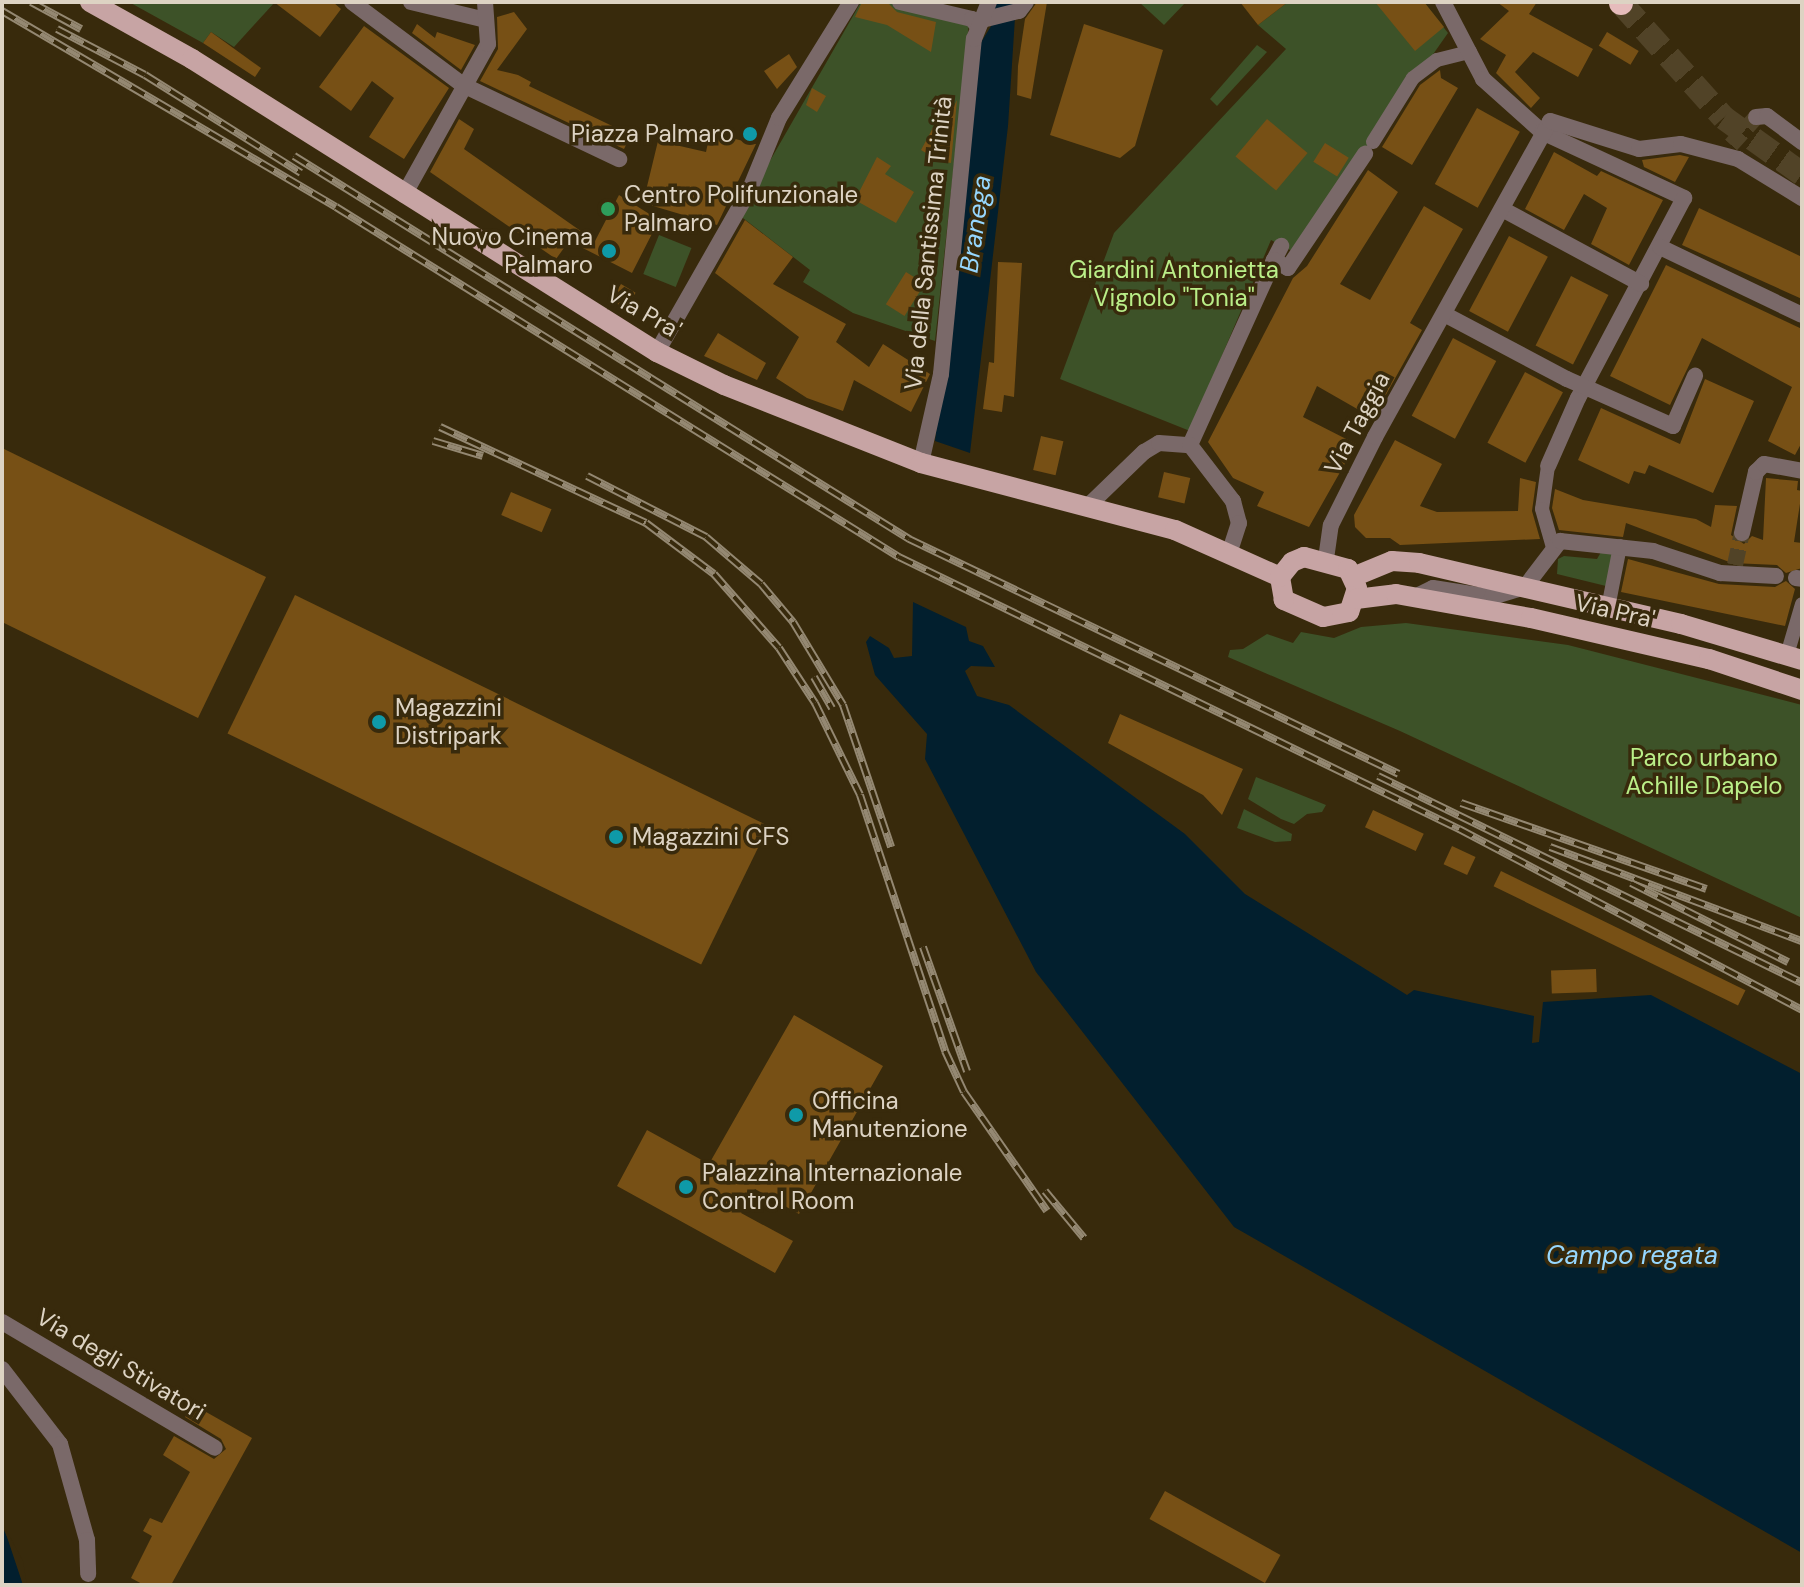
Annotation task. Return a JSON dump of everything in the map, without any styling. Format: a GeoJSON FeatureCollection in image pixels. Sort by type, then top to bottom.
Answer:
{"type":"FeatureCollection","features":[{"type":"Feature","properties":{"kind":"main road","name":"Via Pra'"},"geometry":{"type":"LineString","coordinates":[[90,2],[192,59],[657,352],[754,398],[924,464],[1158,525],[1280,577]]}},
{"type":"Feature","properties":{"kind":"main road"},"geometry":{"type":"LineString","coordinates":[[1297,559],[1326,559],[1353,577],[1356,599],[1345,615],[1312,614],[1284,600],[1280,577],[1297,559]]}},
{"type":"Feature","properties":{"kind":"main road","name":"Via Pra'"},"geometry":{"type":"LineString","coordinates":[[1353,577],[1392,561],[1526,583],[1795,657]]}},
{"type":"Feature","properties":{"kind":"main road","name":"Via Pra'"},"geometry":{"type":"LineString","coordinates":[[1356,599],[1396,594],[1531,618],[1709,659],[1802,690]]}},
{"type":"Feature","properties":{"kind":"street"},"geometry":{"type":"LineString","coordinates":[[352,2],[463,85],[619,159]]}},
{"type":"Feature","properties":{"kind":"street"},"geometry":{"type":"LineString","coordinates":[[411,2],[485,8],[492,2]]}},
{"type":"Feature","properties":{"kind":"street"},"geometry":{"type":"LineString","coordinates":[[657,352],[738,211],[779,118],[807,81],[851,2]]}},
{"type":"Feature","properties":{"kind":"street"},"geometry":{"type":"LineString","coordinates":[[900,2],[972,19],[1023,6]]}},
{"type":"Feature","properties":{"kind":"street"},"geometry":{"type":"LineString","coordinates":[[1443,2],[1483,79],[1542,132],[1684,198],[1548,466],[1542,509],[1553,547]]}},
{"type":"Feature","properties":{"kind":"street"},"geometry":{"type":"LineString","coordinates":[[404,195],[488,44],[485,8]]}},
{"type":"Feature","properties":{"kind":"street","name":"Via della Santissima Trinità"},"geometry":{"type":"LineString","coordinates":[[924,464],[941,374],[986,16]]}},
{"type":"Feature","properties":{"kind":"street"},"geometry":{"type":"LineString","coordinates":[[1190,445],[1278,253],[1288,268],[1413,78],[1437,60],[1470,52]]}},
{"type":"Feature","properties":{"kind":"street"},"geometry":{"type":"LineString","coordinates":[[1756,117],[1767,116],[1802,142]]}},
{"type":"Feature","properties":{"kind":"street"},"geometry":{"type":"LineString","coordinates":[[1542,132],[1550,121],[1627,147],[1681,144],[1738,159],[1802,198]]}},
{"type":"Feature","properties":{"kind":"street","name":"Via Taggia"},"geometry":{"type":"LineString","coordinates":[[1326,559],[1331,525],[1542,132]]}},
{"type":"Feature","properties":{"kind":"street"},"geometry":{"type":"LineString","coordinates":[[1654,145],[1665,137],[1718,147],[1731,145]]}},
{"type":"Feature","properties":{"kind":"street"},"geometry":{"type":"LineString","coordinates":[[1502,209],[1641,284]]}},
{"type":"Feature","properties":{"kind":"street"},"geometry":{"type":"LineString","coordinates":[[1660,247],[1802,315]]}},
{"type":"Feature","properties":{"kind":"street"},"geometry":{"type":"LineString","coordinates":[[1444,314],[1567,379],[1588,385],[1673,426],[1695,376]]}},
{"type":"Feature","properties":{"kind":"street"},"geometry":{"type":"LineString","coordinates":[[1088,506],[1144,452],[1159,443],[1190,445],[1233,501],[1239,523],[1229,553]]}},
{"type":"Feature","properties":{"kind":"street"},"geometry":{"type":"LineString","coordinates":[[1742,533],[1756,472],[1764,464],[1802,471]]}},
{"type":"Feature","properties":{"kind":"street"},"geometry":{"type":"LineString","coordinates":[[1526,583],[1560,541],[1620,546],[1776,576]]}},
{"type":"Feature","properties":{"kind":"street"},"geometry":{"type":"LineString","coordinates":[[1608,608],[1620,546]]}},
{"type":"Feature","properties":{"kind":"street","name":"Via Pra'"},"geometry":{"type":"LineString","coordinates":[[1413,598],[1433,588],[1492,597],[1526,583]]}},
{"type":"Feature","properties":{"kind":"street"},"geometry":{"type":"LineString","coordinates":[[1795,657],[1802,604]]}},
{"type":"Feature","properties":{"kind":"street","name":"Via degli Stivatori"},"geometry":{"type":"LineString","coordinates":[[2,1322],[215,1448]]}},
{"type":"Feature","properties":{"kind":"street"},"geometry":{"type":"LineString","coordinates":[[2,1369],[60,1444],[87,1540],[88,1574]]}},
{"type":"Feature","properties":{"kind":"green space"},"geometry":{"type":"Polygon","coordinates":[[[129,2],[275,2],[234,47],[211,32],[203,43],[129,2]]]}},
{"type":"Feature","properties":{"kind":"green space"},"geometry":{"type":"Polygon","coordinates":[[[861,2],[884,2],[969,23],[935,341],[853,313],[803,282],[810,270],[739,215],[861,2]]]}},
{"type":"Feature","properties":{"kind":"green space"},"geometry":{"type":"Polygon","coordinates":[[[1139,2],[1186,2],[1164,25],[1139,2]]]}},
{"type":"Feature","properties":{"kind":"green space","name":"Giardini Antonietta Vignolo \"Tonia\""},"geometry":{"type":"Polygon","coordinates":[[[1288,2],[1424,2],[1448,33],[1294,252],[1271,240],[1190,431],[1060,379],[1114,233],[1286,49],[1258,25],[1288,2]]]}},
{"type":"Feature","properties":{"kind":"green space"},"geometry":{"type":"Polygon","coordinates":[[[1257,45],[1267,52],[1217,106],[1210,99],[1257,45]]]}},
{"type":"Feature","properties":{"kind":"green space"},"geometry":{"type":"Polygon","coordinates":[[[659,235],[691,248],[676,287],[643,274],[659,235]]]}},
{"type":"Feature","properties":{"kind":"green space"},"geometry":{"type":"Polygon","coordinates":[[[1601,552],[1611,552],[1614,567],[1606,586],[1557,574],[1558,559],[1564,556],[1597,559],[1601,552]]]}},
{"type":"Feature","properties":{"kind":"green space","name":"Parco urbano Achille Dapelo"},"geometry":{"type":"Polygon","coordinates":[[[1406,623],[1568,645],[1802,705],[1802,918],[1400,731],[1228,657],[1230,650],[1243,649],[1267,634],[1293,643],[1301,632],[1334,638],[1361,627],[1406,623]]]}},
{"type":"Feature","properties":{"kind":"green space"},"geometry":{"type":"Polygon","coordinates":[[[1256,777],[1326,805],[1322,812],[1307,814],[1294,824],[1281,819],[1248,799],[1256,777]]]}},
{"type":"Feature","properties":{"kind":"green space"},"geometry":{"type":"Polygon","coordinates":[[[1244,809],[1292,834],[1291,841],[1275,842],[1237,828],[1244,809]]]}},
{"type":"Feature","properties":{"kind":"water","name":"Branega"},"geometry":{"type":"Polygon","coordinates":[[[995,2],[1016,2],[1008,126],[970,453],[935,441],[980,44],[993,23],[995,2]]]}},
{"type":"Feature","properties":{"kind":"water","name":"Campo regata"},"geometry":{"type":"Polygon","coordinates":[[[913,602],[966,627],[969,641],[983,646],[995,667],[971,666],[965,671],[977,696],[1009,705],[1185,834],[1245,894],[1407,995],[1414,990],[1534,1016],[1532,1043],[1539,1042],[1543,1002],[1651,995],[1802,1074],[1802,1553],[1234,1227],[1036,972],[925,759],[927,734],[875,675],[866,642],[870,636],[889,648],[894,658],[912,656],[913,602]]]}},
{"type":"Feature","properties":{"kind":"water"},"geometry":{"type":"Polygon","coordinates":[[[2,1526],[19,1562],[23,1585],[2,1585],[2,1526]]]}},
{"type":"Feature","properties":{"kind":"pier"},"geometry":{"type":"Polygon","coordinates":[[[2,1522],[23,1561],[27,1585],[23,1585],[2,1522]]]}},
{"type":"Feature","properties":{"kind":"building"},"geometry":{"type":"Polygon","coordinates":[[[274,2],[333,2],[341,9],[320,37],[274,2]]]}},
{"type":"Feature","properties":{"kind":"building"},"geometry":{"type":"Polygon","coordinates":[[[862,2],[889,4],[897,12],[936,22],[931,52],[887,25],[855,17],[862,2]]]}},
{"type":"Feature","properties":{"kind":"building"},"geometry":{"type":"Polygon","coordinates":[[[1037,2],[1047,2],[1031,99],[1017,95],[1018,66],[1025,19],[1037,2]]]}},
{"type":"Feature","properties":{"kind":"building"},"geometry":{"type":"Polygon","coordinates":[[[1240,2],[1288,2],[1258,25],[1240,2]]]}},
{"type":"Feature","properties":{"kind":"building"},"geometry":{"type":"Polygon","coordinates":[[[1375,2],[1424,2],[1444,27],[1415,51],[1375,2]]]}},
{"type":"Feature","properties":{"kind":"building"},"geometry":{"type":"Polygon","coordinates":[[[1497,2],[1537,2],[1529,14],[1593,49],[1578,77],[1533,52],[1515,72],[1540,98],[1531,108],[1496,73],[1506,55],[1480,39],[1509,11],[1497,2]]]}},
{"type":"Feature","properties":{"kind":"building"},"geometry":{"type":"Polygon","coordinates":[[[514,12],[527,29],[497,70],[518,75],[531,82],[529,86],[631,135],[624,149],[480,81],[498,49],[497,17],[514,12]]]}},
{"type":"Feature","properties":{"kind":"building"},"geometry":{"type":"Polygon","coordinates":[[[417,24],[435,38],[437,32],[475,45],[461,70],[412,33],[417,24]]]}},
{"type":"Feature","properties":{"kind":"building"},"geometry":{"type":"Polygon","coordinates":[[[1084,24],[1163,50],[1135,146],[1120,158],[1050,135],[1084,24]]]}},
{"type":"Feature","properties":{"kind":"building"},"geometry":{"type":"Polygon","coordinates":[[[364,26],[449,88],[404,159],[369,137],[394,98],[372,81],[351,111],[319,87],[364,26]]]}},
{"type":"Feature","properties":{"kind":"building"},"geometry":{"type":"Polygon","coordinates":[[[211,32],[261,68],[255,77],[203,43],[211,32]]]}},
{"type":"Feature","properties":{"kind":"building"},"geometry":{"type":"Polygon","coordinates":[[[1607,32],[1639,51],[1630,65],[1599,46],[1607,32]]]}},
{"type":"Feature","properties":{"kind":"building"},"geometry":{"type":"Polygon","coordinates":[[[789,54],[797,67],[777,89],[764,71],[789,54]]]}},
{"type":"Feature","properties":{"kind":"building"},"geometry":{"type":"Polygon","coordinates":[[[1440,70],[1441,78],[1458,88],[1412,165],[1382,147],[1420,85],[1440,70]]]}},
{"type":"Feature","properties":{"kind":"building"},"geometry":{"type":"Polygon","coordinates":[[[812,88],[826,96],[817,112],[806,105],[812,88]]]}},
{"type":"Feature","properties":{"kind":"building"},"geometry":{"type":"Polygon","coordinates":[[[957,100],[951,163],[939,161],[921,150],[935,124],[942,129],[957,100]]]}},
{"type":"Feature","properties":{"kind":"building"},"geometry":{"type":"Polygon","coordinates":[[[1477,108],[1520,132],[1478,208],[1435,184],[1477,108]]]}},
{"type":"Feature","properties":{"kind":"building"},"geometry":{"type":"Polygon","coordinates":[[[459,119],[474,129],[464,149],[595,241],[619,195],[659,220],[632,273],[569,241],[556,259],[430,172],[459,119]]]}},
{"type":"Feature","properties":{"kind":"building"},"geometry":{"type":"Polygon","coordinates":[[[1267,119],[1308,153],[1276,191],[1236,157],[1267,119]]]}},
{"type":"Feature","properties":{"kind":"building"},"geometry":{"type":"Polygon","coordinates":[[[710,133],[756,144],[717,225],[643,203],[658,141],[706,152],[710,133]]]}},
{"type":"Feature","properties":{"kind":"building"},"geometry":{"type":"Polygon","coordinates":[[[1325,143],[1349,158],[1337,176],[1313,162],[1325,143]]]}},
{"type":"Feature","properties":{"kind":"building"},"geometry":{"type":"Polygon","coordinates":[[[1554,152],[1597,176],[1601,171],[1663,200],[1629,265],[1591,244],[1607,208],[1584,194],[1564,230],[1525,209],[1554,152]]]}},
{"type":"Feature","properties":{"kind":"building"},"geometry":{"type":"Polygon","coordinates":[[[1680,155],[1689,157],[1675,182],[1644,167],[1642,160],[1680,155]]]}},
{"type":"Feature","properties":{"kind":"building"},"geometry":{"type":"Polygon","coordinates":[[[877,157],[891,166],[885,174],[914,192],[896,223],[855,200],[877,157]]]}},
{"type":"Feature","properties":{"kind":"building"},"geometry":{"type":"Polygon","coordinates":[[[1368,170],[1398,192],[1340,284],[1370,300],[1424,206],[1463,229],[1410,323],[1422,330],[1373,418],[1317,386],[1303,417],[1356,444],[1309,527],[1257,506],[1264,492],[1233,478],[1208,442],[1293,278],[1307,266],[1368,170]]]}},
{"type":"Feature","properties":{"kind":"building"},"geometry":{"type":"Polygon","coordinates":[[[1699,208],[1802,257],[1802,299],[1682,245],[1699,208]]]}},
{"type":"Feature","properties":{"kind":"building"},"geometry":{"type":"Polygon","coordinates":[[[745,220],[793,257],[773,284],[846,324],[836,342],[869,367],[883,344],[930,374],[911,412],[854,380],[843,411],[807,398],[776,378],[799,337],[715,273],[745,220]]]}},
{"type":"Feature","properties":{"kind":"building"},"geometry":{"type":"Polygon","coordinates":[[[1509,236],[1548,257],[1508,332],[1469,311],[1509,236]]]}},
{"type":"Feature","properties":{"kind":"building"},"geometry":{"type":"Polygon","coordinates":[[[998,262],[1022,263],[1014,397],[1004,395],[1002,412],[983,409],[989,362],[994,363],[998,262]]]}},
{"type":"Feature","properties":{"kind":"building"},"geometry":{"type":"Polygon","coordinates":[[[1666,265],[1802,329],[1802,442],[1795,455],[1768,441],[1792,387],[1702,338],[1670,405],[1610,376],[1666,265]]]}},
{"type":"Feature","properties":{"kind":"building"},"geometry":{"type":"Polygon","coordinates":[[[906,272],[925,284],[905,316],[886,304],[906,272]]]}},
{"type":"Feature","properties":{"kind":"building"},"geometry":{"type":"Polygon","coordinates":[[[1571,276],[1608,295],[1573,365],[1536,345],[1571,276]]]}},
{"type":"Feature","properties":{"kind":"building"},"geometry":{"type":"Polygon","coordinates":[[[621,284],[636,293],[626,309],[611,300],[621,284]]]}},
{"type":"Feature","properties":{"kind":"building"},"geometry":{"type":"Polygon","coordinates":[[[718,333],[766,363],[757,380],[704,356],[718,333]]]}},
{"type":"Feature","properties":{"kind":"building"},"geometry":{"type":"Polygon","coordinates":[[[1453,338],[1496,361],[1455,439],[1412,416],[1453,338]]]}},
{"type":"Feature","properties":{"kind":"building"},"geometry":{"type":"Polygon","coordinates":[[[1525,372],[1563,392],[1525,463],[1487,443],[1525,372]]]}},
{"type":"Feature","properties":{"kind":"building"},"geometry":{"type":"Polygon","coordinates":[[[1705,379],[1754,401],[1713,493],[1649,465],[1645,474],[1634,471],[1629,484],[1578,460],[1601,408],[1680,444],[1705,379]]]}},
{"type":"Feature","properties":{"kind":"building"},"geometry":{"type":"Polygon","coordinates":[[[1041,436],[1063,441],[1056,475],[1033,470],[1041,436]]]}},
{"type":"Feature","properties":{"kind":"building"},"geometry":{"type":"Polygon","coordinates":[[[1395,440],[1442,464],[1420,506],[1437,512],[1518,511],[1520,478],[1536,482],[1532,511],[1540,539],[1400,545],[1390,538],[1366,538],[1355,527],[1354,515],[1395,440]]]}},
{"type":"Feature","properties":{"kind":"building"},"geometry":{"type":"Polygon","coordinates":[[[2,448],[266,577],[198,718],[2,622],[2,448]]]}},
{"type":"Feature","properties":{"kind":"building"},"geometry":{"type":"Polygon","coordinates":[[[1164,472],[1190,478],[1184,503],[1158,497],[1164,472]]]}},
{"type":"Feature","properties":{"kind":"building"},"geometry":{"type":"Polygon","coordinates":[[[1766,478],[1798,481],[1797,490],[1802,491],[1794,542],[1802,543],[1802,568],[1786,573],[1777,565],[1732,563],[1626,523],[1623,537],[1559,530],[1552,508],[1555,489],[1583,500],[1696,519],[1711,527],[1715,505],[1737,506],[1731,535],[1744,544],[1752,536],[1763,540],[1766,478]]]}},
{"type":"Feature","properties":{"kind":"building"},"geometry":{"type":"Polygon","coordinates":[[[511,492],[552,509],[542,532],[501,515],[511,492]]]}},
{"type":"Feature","properties":{"kind":"building"},"geometry":{"type":"Polygon","coordinates":[[[1628,559],[1719,584],[1775,587],[1786,581],[1795,589],[1785,626],[1621,592],[1628,559]]]}},
{"type":"Feature","properties":{"kind":"building"},"geometry":{"type":"Polygon","coordinates":[[[295,595],[769,826],[701,964],[227,733],[295,595]]]}},
{"type":"Feature","properties":{"kind":"building"},"geometry":{"type":"Polygon","coordinates":[[[1120,714],[1243,769],[1222,815],[1203,795],[1108,743],[1120,714]]]}},
{"type":"Feature","properties":{"kind":"building"},"geometry":{"type":"Polygon","coordinates":[[[1373,810],[1424,834],[1416,851],[1365,827],[1373,810]]]}},
{"type":"Feature","properties":{"kind":"building"},"geometry":{"type":"Polygon","coordinates":[[[1452,846],[1476,857],[1467,875],[1444,864],[1452,846]]]}},
{"type":"Feature","properties":{"kind":"building"},"geometry":{"type":"Polygon","coordinates":[[[1501,871],[1745,990],[1738,1006],[1494,886],[1501,871]]]}},
{"type":"Feature","properties":{"kind":"building"},"geometry":{"type":"Polygon","coordinates":[[[1596,969],[1597,992],[1552,994],[1551,971],[1596,969]]]}},
{"type":"Feature","properties":{"kind":"building","name":"Officina Manutenzione"},"geometry":{"type":"Polygon","coordinates":[[[794,1015],[883,1066],[799,1214],[755,1189],[741,1213],[793,1241],[775,1273],[617,1186],[647,1130],[709,1164],[794,1015]]]}},
{"type":"Feature","properties":{"kind":"building"},"geometry":{"type":"Polygon","coordinates":[[[192,1404],[252,1438],[171,1585],[144,1585],[131,1578],[152,1536],[143,1531],[150,1518],[162,1523],[190,1472],[163,1455],[174,1436],[214,1459],[226,1449],[221,1439],[185,1417],[192,1404]]]}},
{"type":"Feature","properties":{"kind":"building"},"geometry":{"type":"Polygon","coordinates":[[[1165,1491],[1280,1555],[1265,1583],[1149,1519],[1165,1491]]]}},
{"type":"Feature","properties":{"kind":"tunnel"},"geometry":{"type":"LineString","coordinates":[[1621,3],[1724,118],[1802,174]]}},
{"type":"Feature","properties":{"kind":"tunnel"},"geometry":{"type":"LineString","coordinates":[[1731,145],[1756,117]]}},
{"type":"Feature","properties":{"kind":"tunnel"},"geometry":{"type":"LineString","coordinates":[[1735,565],[1742,533]]}},
{"type":"Feature","properties":{"kind":"railway"},"geometry":{"type":"LineString","coordinates":[[31,2],[81,29]]}},
{"type":"Feature","properties":{"kind":"railway"},"geometry":{"type":"LineString","coordinates":[[2,11],[336,207],[899,557],[1459,829],[1802,1010]]}},
{"type":"Feature","properties":{"kind":"railway"},"geometry":{"type":"LineString","coordinates":[[57,29],[145,75],[301,173]]}},
{"type":"Feature","properties":{"kind":"railway"},"geometry":{"type":"LineString","coordinates":[[294,156],[909,539],[1399,774]]}},
{"type":"Feature","properties":{"kind":"railway"},"geometry":{"type":"LineString","coordinates":[[440,427],[646,523],[714,574],[779,648],[815,703],[860,795],[945,1051],[964,1092],[1047,1211]]}},
{"type":"Feature","properties":{"kind":"railway"},"geometry":{"type":"LineString","coordinates":[[433,441],[483,456]]}},
{"type":"Feature","properties":{"kind":"railway"},"geometry":{"type":"LineString","coordinates":[[587,476],[706,537],[761,584],[793,622],[843,705],[891,847]]}},
{"type":"Feature","properties":{"kind":"railway"},"geometry":{"type":"LineString","coordinates":[[814,677],[832,708]]}},
{"type":"Feature","properties":{"kind":"railway"},"geometry":{"type":"LineString","coordinates":[[1378,776],[1802,983]]}},
{"type":"Feature","properties":{"kind":"railway"},"geometry":{"type":"LineString","coordinates":[[1461,803],[1706,889]]}},
{"type":"Feature","properties":{"kind":"railway"},"geometry":{"type":"LineString","coordinates":[[1550,847],[1802,941]]}},
{"type":"Feature","properties":{"kind":"railway"},"geometry":{"type":"LineString","coordinates":[[1631,883],[1788,962]]}},
{"type":"Feature","properties":{"kind":"railway"},"geometry":{"type":"LineString","coordinates":[[923,947],[967,1071]]}},
{"type":"Feature","properties":{"kind":"railway"},"geometry":{"type":"LineString","coordinates":[[1045,1191],[1084,1238]]}},
{"type":"Feature","properties":{"kind":"place","name":"Piazza Palmaro"},"geometry":{"type":"Point","coordinates":[750,134]}},
{"type":"Feature","properties":{"kind":"place","name":"Centro Polifunzionale Palmaro"},"geometry":{"type":"Point","coordinates":[608,209]}},
{"type":"Feature","properties":{"kind":"place","name":"Nuovo Cinema Palmaro"},"geometry":{"type":"Point","coordinates":[609,251]}},
{"type":"Feature","properties":{"kind":"place","name":"Magazzini Distripark"},"geometry":{"type":"Point","coordinates":[379,722]}},
{"type":"Feature","properties":{"kind":"place","name":"Magazzini CFS"},"geometry":{"type":"Point","coordinates":[616,837]}},
{"type":"Feature","properties":{"kind":"place","name":"Officina Manutenzione"},"geometry":{"type":"Point","coordinates":[796,1115]}},
{"type":"Feature","properties":{"kind":"place","name":"Palazzina Internazionale Control Room"},"geometry":{"type":"Point","coordinates":[686,1187]}}]}
